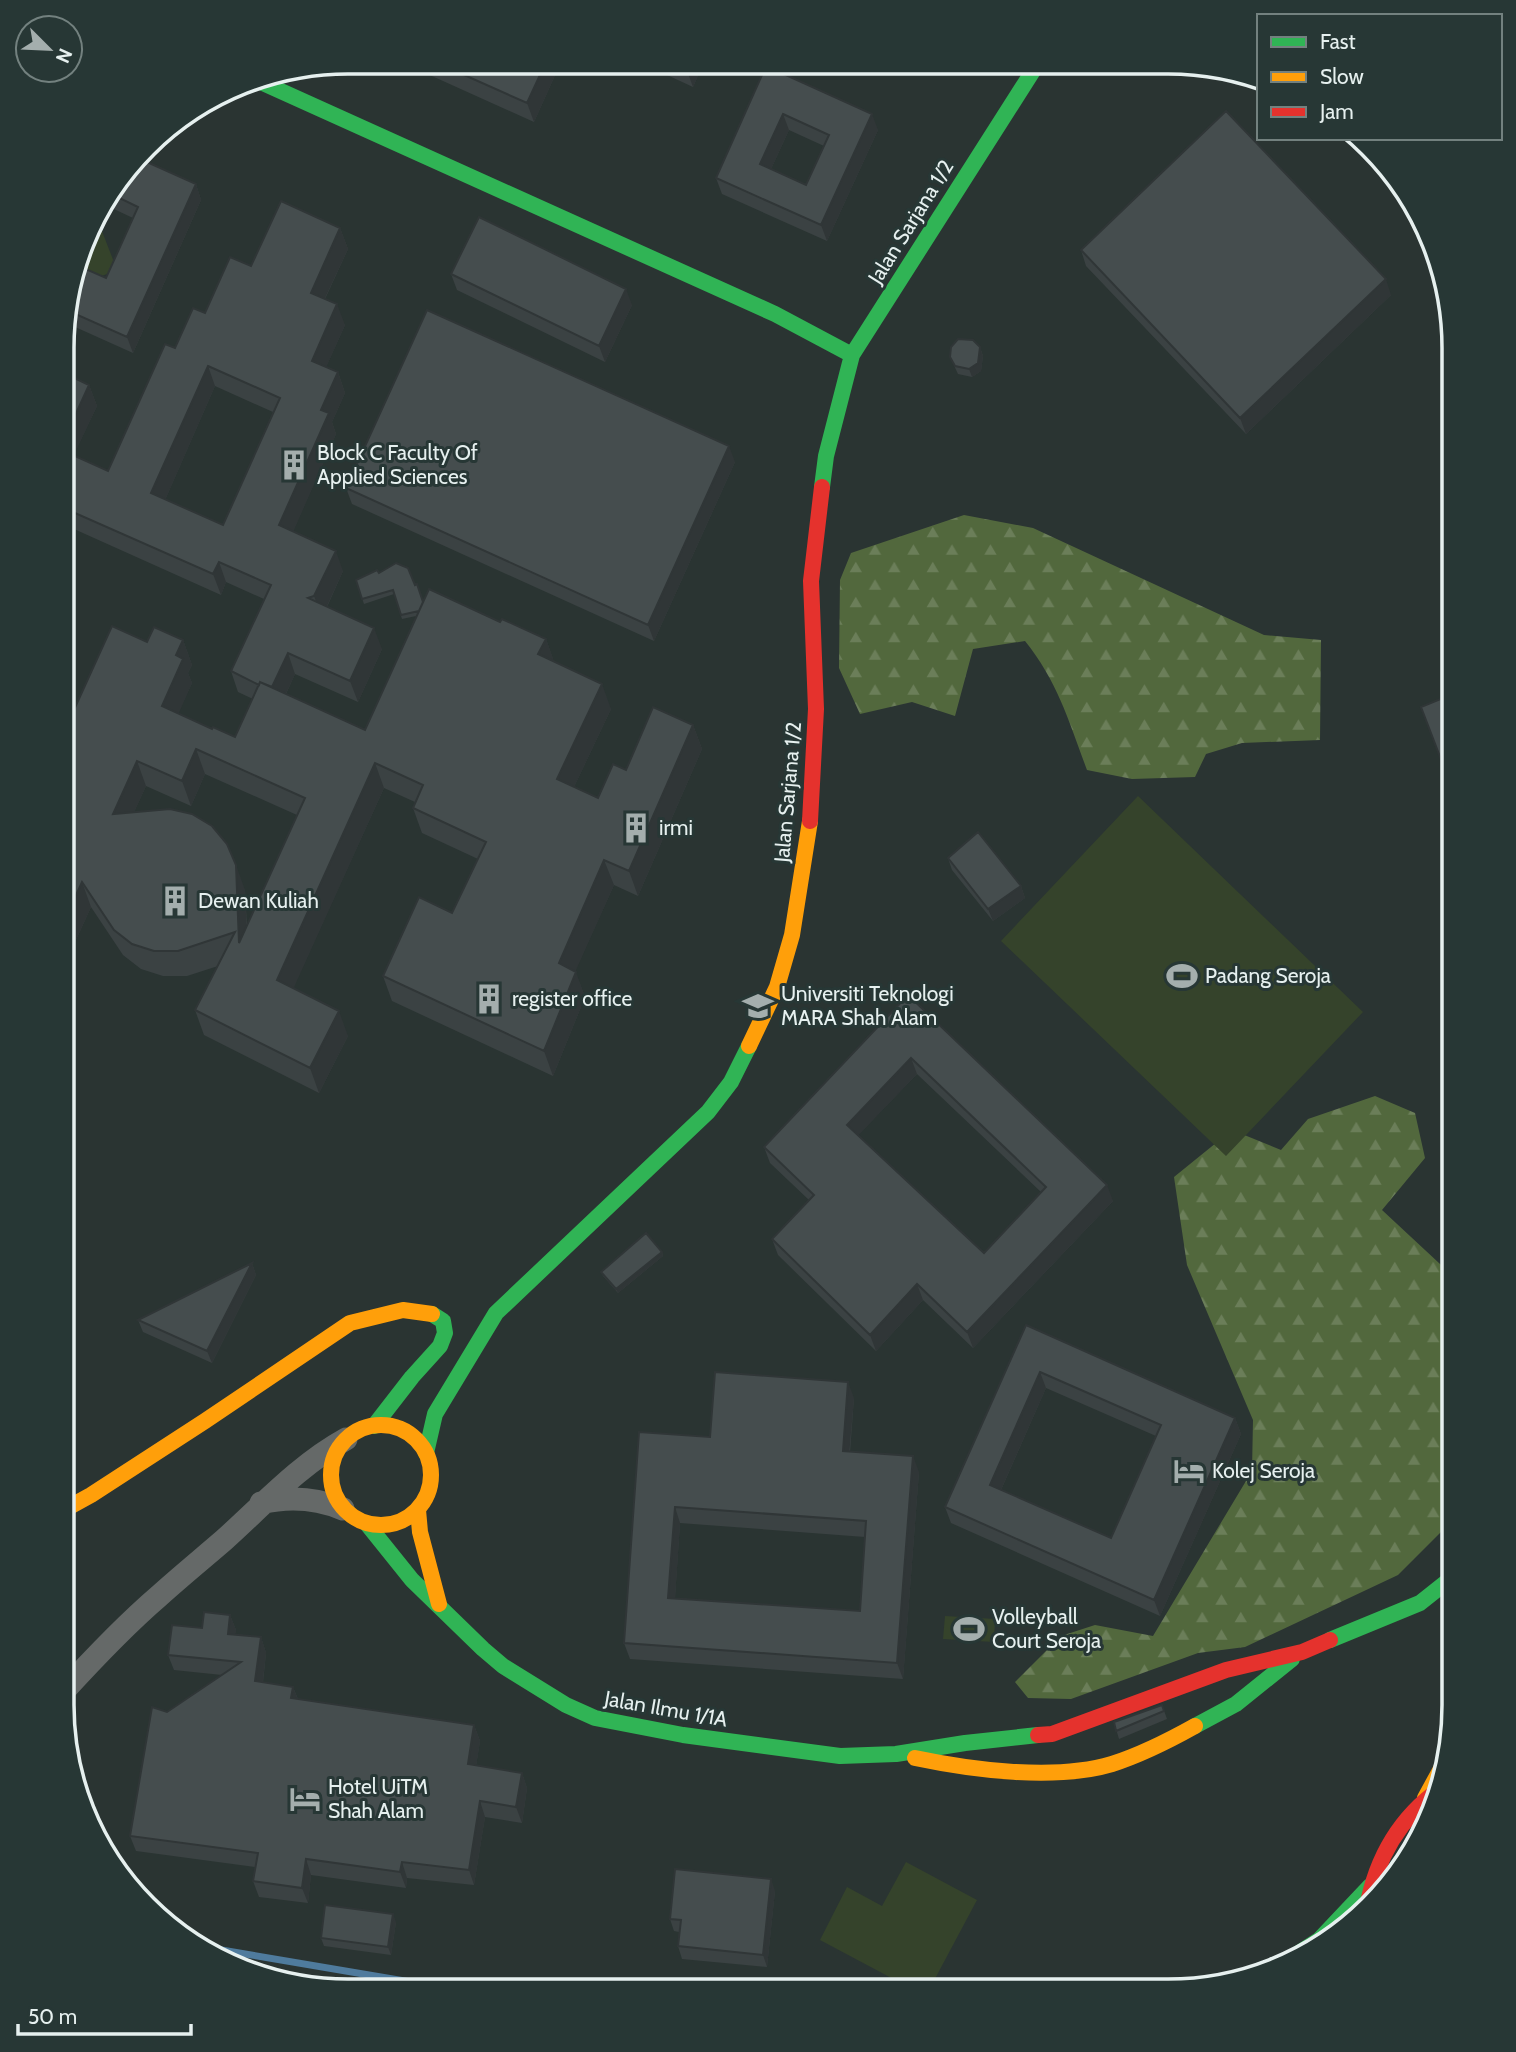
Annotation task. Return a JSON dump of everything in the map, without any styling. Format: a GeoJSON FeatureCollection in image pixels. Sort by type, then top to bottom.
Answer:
{"type":"FeatureCollection","features":[{"type":"Feature","properties":{"kind":"street","name":"Jalan Sarjana 1/2"},"geometry":{"type":"LineString","coordinates":[[426,1453],[435,1414],[496,1313],[708,1112],[731,1082],[777,987],[792,935],[811,813],[816,709],[811,580],[826,456],[852,355],[1031,74]]}},
{"type":"Feature","properties":{"kind":"street"},"geometry":{"type":"LineString","coordinates":[[268,85],[763,308],[852,355]]}},
{"type":"Feature","properties":{"kind":"street"},"geometry":{"type":"LineString","coordinates":[[74,1504],[205,1421],[350,1323],[403,1310],[434,1314],[443,1321],[445,1333],[440,1346],[374,1426]]}},
{"type":"Feature","properties":{"kind":"street"},"geometry":{"type":"LineString","coordinates":[[74,1680],[158,1597],[225,1539],[261,1503],[325,1451],[364,1428],[395,1427],[405,1431],[421,1444],[430,1463],[431,1483],[418,1510],[410,1517],[389,1525],[367,1524],[343,1509],[319,1501],[295,1498],[261,1503]]}},
{"type":"Feature","properties":{"kind":"street"},"geometry":{"type":"LineString","coordinates":[[343,1509],[332,1486],[331,1473],[333,1461],[346,1439]]}},
{"type":"Feature","properties":{"kind":"street","name":"Jalan Ilmu 1/1A"},"geometry":{"type":"LineString","coordinates":[[418,1510],[420,1532],[439,1606],[503,1666],[566,1705],[595,1718],[683,1735],[840,1756],[896,1754]]}},
{"type":"Feature","properties":{"kind":"street"},"geometry":{"type":"LineString","coordinates":[[367,1524],[412,1580],[439,1606]]}},
{"type":"Feature","properties":{"kind":"street"},"geometry":{"type":"LineString","coordinates":[[896,1754],[965,1743],[1052,1734],[1226,1670],[1302,1651],[1420,1603],[1442,1586]]}},
{"type":"Feature","properties":{"kind":"street"},"geometry":{"type":"LineString","coordinates":[[896,1754],[958,1767],[1057,1773],[1111,1764],[1185,1732],[1236,1703],[1302,1651]]}},
{"type":"Feature","properties":{"kind":"street"},"geometry":{"type":"LineString","coordinates":[[1369,1891],[1391,1838],[1428,1792]]}},
{"type":"Feature","properties":{"kind":"street"},"geometry":{"type":"LineString","coordinates":[[1347,1912],[1370,1886]]}},
{"type":"Feature","properties":{"kind":"green space"},"geometry":{"type":"Polygon","coordinates":[[[101,228],[117,270],[89,281],[85,270],[101,228]]]}},
{"type":"Feature","properties":{"kind":"green space"},"geometry":{"type":"Polygon","coordinates":[[[964,515],[1033,528],[1264,635],[1321,640],[1320,740],[1242,743],[1206,754],[1195,777],[1132,779],[1087,770],[1054,687],[1025,641],[973,649],[955,716],[912,702],[860,714],[839,668],[840,580],[851,553],[964,515]]]}},
{"type":"Feature","properties":{"kind":"green space","name":"Padang Seroja"},"geometry":{"type":"Polygon","coordinates":[[[1138,796],[1363,1012],[1226,1156],[1001,941],[1138,796]]]}},
{"type":"Feature","properties":{"kind":"green space"},"geometry":{"type":"Polygon","coordinates":[[[1375,1096],[1415,1113],[1425,1158],[1382,1210],[1442,1266],[1442,1531],[1398,1575],[1245,1647],[1198,1653],[1071,1699],[1028,1698],[1015,1682],[1061,1636],[1095,1625],[1153,1636],[1252,1471],[1253,1420],[1187,1265],[1174,1177],[1232,1130],[1281,1150],[1308,1119],[1375,1096]]]}},
{"type":"Feature","properties":{"kind":"green space","name":"Volleyball Court Seroja"},"geometry":{"type":"Polygon","coordinates":[[[945,1616],[995,1619],[994,1642],[943,1639],[945,1616]]]}},
{"type":"Feature","properties":{"kind":"green space"},"geometry":{"type":"Polygon","coordinates":[[[906,1862],[977,1900],[935,1979],[893,1979],[820,1940],[847,1887],[882,1906],[906,1862]]]}},
{"type":"Feature","properties":{"kind":"building"},"geometry":{"type":"Polygon","coordinates":[[[462,74],[540,74],[527,103],[462,74]]]}},
{"type":"Feature","properties":{"kind":"building"},"geometry":{"type":"Polygon","coordinates":[[[762,74],[784,74],[872,114],[821,225],[716,178],[762,74]],[[783,114],[760,164],[806,185],[829,135],[783,114]]]}},
{"type":"Feature","properties":{"kind":"building"},"geometry":{"type":"Polygon","coordinates":[[[1226,111],[1386,279],[1240,418],[1081,250],[1226,111]]]}},
{"type":"Feature","properties":{"kind":"building"},"geometry":{"type":"Polygon","coordinates":[[[146,162],[196,184],[127,337],[76,314],[85,269],[106,278],[138,207],[118,198],[146,162]]]}},
{"type":"Feature","properties":{"kind":"building"},"geometry":{"type":"Polygon","coordinates":[[[281,201],[340,228],[311,293],[337,304],[312,361],[338,372],[321,410],[329,413],[279,525],[336,551],[314,596],[308,598],[374,628],[350,681],[288,653],[272,687],[260,682],[259,685],[231,671],[271,585],[219,562],[213,574],[74,513],[74,456],[108,471],[165,344],[175,348],[193,308],[205,313],[230,257],[251,266],[281,201]],[[208,366],[151,493],[223,525],[280,398],[208,366]]]}},
{"type":"Feature","properties":{"kind":"building"},"geometry":{"type":"Polygon","coordinates":[[[479,217],[626,289],[599,346],[451,274],[479,217]]]}},
{"type":"Feature","properties":{"kind":"building"},"geometry":{"type":"Polygon","coordinates":[[[427,310],[729,446],[648,625],[346,488],[427,310]]]}},
{"type":"Feature","properties":{"kind":"building"},"geometry":{"type":"Polygon","coordinates":[[[958,339],[973,340],[980,347],[978,363],[969,369],[955,366],[950,357],[951,347],[958,339]]]}},
{"type":"Feature","properties":{"kind":"building"},"geometry":{"type":"Polygon","coordinates":[[[74,378],[89,385],[74,418],[74,378]]]}},
{"type":"Feature","properties":{"kind":"building"},"geometry":{"type":"Polygon","coordinates":[[[396,563],[408,568],[415,585],[417,584],[423,602],[419,611],[401,615],[393,590],[362,599],[356,580],[377,570],[379,573],[396,563]]]}},
{"type":"Feature","properties":{"kind":"building"},"geometry":{"type":"Polygon","coordinates":[[[429,589],[500,622],[502,619],[546,639],[538,654],[602,684],[557,779],[598,798],[613,764],[626,770],[653,707],[693,725],[629,871],[604,860],[559,963],[576,972],[544,1051],[383,976],[419,897],[452,913],[486,842],[413,808],[423,785],[375,763],[277,980],[339,1011],[310,1068],[195,1010],[235,932],[178,951],[154,951],[132,944],[114,930],[82,882],[74,900],[74,710],[112,626],[147,642],[154,627],[183,640],[176,655],[183,659],[162,706],[212,729],[213,727],[235,737],[260,682],[365,730],[429,589]],[[196,749],[182,781],[137,761],[113,814],[170,809],[192,814],[212,826],[227,844],[236,865],[239,943],[305,798],[196,749]]]}},
{"type":"Feature","properties":{"kind":"building"},"geometry":{"type":"Polygon","coordinates":[[[1442,698],[1442,762],[1421,707],[1442,698]]]}},
{"type":"Feature","properties":{"kind":"building"},"geometry":{"type":"Polygon","coordinates":[[[978,832],[1021,886],[988,909],[948,858],[978,832]]]}},
{"type":"Feature","properties":{"kind":"building"},"geometry":{"type":"Polygon","coordinates":[[[908,995],[1107,1185],[967,1332],[917,1284],[870,1335],[772,1239],[814,1195],[764,1147],[908,995]],[[911,1058],[847,1125],[984,1253],[1046,1187],[911,1058]]]}},
{"type":"Feature","properties":{"kind":"building"},"geometry":{"type":"Polygon","coordinates":[[[646,1233],[662,1252],[616,1289],[601,1272],[646,1233]]]}},
{"type":"Feature","properties":{"kind":"building"},"geometry":{"type":"Polygon","coordinates":[[[252,1263],[207,1351],[138,1320],[252,1263]]]}},
{"type":"Feature","properties":{"kind":"building","name":"Kolej Seroja"},"geometry":{"type":"Polygon","coordinates":[[[1026,1325],[1235,1418],[1154,1600],[945,1507],[1026,1325]],[[1040,1372],[990,1485],[1111,1538],[1161,1425],[1040,1372]]]}},
{"type":"Feature","properties":{"kind":"building"},"geometry":{"type":"Polygon","coordinates":[[[715,1372],[848,1382],[843,1451],[913,1456],[897,1663],[624,1643],[639,1432],[710,1437],[715,1372]],[[675,1507],[668,1598],[860,1611],[866,1521],[675,1507]]]}},
{"type":"Feature","properties":{"kind":"building"},"geometry":{"type":"Polygon","coordinates":[[[204,1612],[230,1615],[228,1634],[261,1637],[255,1681],[293,1687],[291,1698],[474,1725],[468,1764],[522,1773],[516,1807],[480,1801],[469,1870],[402,1862],[400,1872],[306,1859],[302,1888],[253,1881],[258,1853],[130,1836],[152,1707],[167,1712],[241,1662],[168,1655],[172,1625],[202,1628],[204,1612]]]}},
{"type":"Feature","properties":{"kind":"building"},"geometry":{"type":"Polygon","coordinates":[[[1162,1705],[1164,1711],[1116,1731],[1114,1722],[1162,1705]]]}},
{"type":"Feature","properties":{"kind":"building"},"geometry":{"type":"Polygon","coordinates":[[[675,1869],[771,1879],[763,1955],[678,1946],[681,1920],[670,1919],[675,1869]]]}},
{"type":"Feature","properties":{"kind":"building"},"geometry":{"type":"Polygon","coordinates":[[[325,1905],[393,1914],[388,1947],[321,1938],[325,1905]]]}},
{"type":"Feature","properties":{"kind":"waterway"},"geometry":{"type":"LineString","coordinates":[[228,1951],[393,1979]]}},
{"type":"Feature","properties":{"kind":"traffic: fast"},"geometry":{"type":"LineString","coordinates":[[822,487],[826,456],[852,355],[1031,74]]}},
{"type":"Feature","properties":{"kind":"traffic: fast"},"geometry":{"type":"LineString","coordinates":[[268,85],[775,314],[852,355]]}},
{"type":"Feature","properties":{"kind":"traffic: fast"},"geometry":{"type":"LineString","coordinates":[[426,1453],[435,1414],[496,1313],[708,1112],[731,1082],[749,1046]]}},
{"type":"Feature","properties":{"kind":"traffic: fast"},"geometry":{"type":"LineString","coordinates":[[374,1426],[440,1346],[445,1333],[443,1321],[432,1314]]}},
{"type":"Feature","properties":{"kind":"traffic: fast"},"geometry":{"type":"LineString","coordinates":[[367,1524],[412,1580],[483,1649],[503,1666],[566,1705],[595,1718],[683,1735],[840,1756],[896,1754],[1038,1735]]}},
{"type":"Feature","properties":{"kind":"traffic: fast"},"geometry":{"type":"LineString","coordinates":[[1330,1640],[1420,1603],[1442,1586]]}},
{"type":"Feature","properties":{"kind":"traffic: fast"},"geometry":{"type":"LineString","coordinates":[[1195,1726],[1236,1704],[1292,1659]]}},
{"type":"Feature","properties":{"kind":"traffic: fast"},"geometry":{"type":"LineString","coordinates":[[1339,1919],[1370,1886]]}},
{"type":"Feature","properties":{"kind":"traffic: slow"},"geometry":{"type":"LineString","coordinates":[[749,1046],[777,987],[792,935],[810,821]]}},
{"type":"Feature","properties":{"kind":"traffic: slow"},"geometry":{"type":"LineString","coordinates":[[74,1504],[205,1421],[350,1323],[403,1310],[432,1314]]}},
{"type":"Feature","properties":{"kind":"traffic: slow"},"geometry":{"type":"LineString","coordinates":[[381,1425],[409,1433],[423,1447],[431,1475],[423,1503],[409,1517],[381,1525],[353,1517],[339,1503],[331,1475],[339,1447],[353,1433],[381,1425]]}},
{"type":"Feature","properties":{"kind":"traffic: slow"},"geometry":{"type":"LineString","coordinates":[[418,1510],[420,1532],[439,1604]]}},
{"type":"Feature","properties":{"kind":"traffic: slow"},"geometry":{"type":"LineString","coordinates":[[915,1758],[987,1770],[1065,1772],[1112,1764],[1155,1747],[1195,1726]]}},
{"type":"Feature","properties":{"kind":"traffic: slow"},"geometry":{"type":"LineString","coordinates":[[1425,1798],[1428,1792]]}},
{"type":"Feature","properties":{"kind":"traffic: jam"},"geometry":{"type":"LineString","coordinates":[[810,821],[816,709],[811,581],[822,487]]}},
{"type":"Feature","properties":{"kind":"traffic: jam"},"geometry":{"type":"LineString","coordinates":[[1038,1735],[1052,1734],[1226,1670],[1302,1652],[1330,1640]]}},
{"type":"Feature","properties":{"kind":"traffic: jam"},"geometry":{"type":"LineString","coordinates":[[1371,1889],[1376,1872],[1392,1840],[1425,1801]]}},
{"type":"Feature","properties":{"kind":"place","name":"Block C Faculty Of Applied Sciences"},"geometry":{"type":"Point","coordinates":[294,465]}},
{"type":"Feature","properties":{"kind":"place","name":"irmi"},"geometry":{"type":"Point","coordinates":[636,828]}},
{"type":"Feature","properties":{"kind":"place","name":"Dewan Kuliah"},"geometry":{"type":"Point","coordinates":[175,901]}},
{"type":"Feature","properties":{"kind":"place","name":"Padang Seroja"},"geometry":{"type":"Point","coordinates":[1182,976]}},
{"type":"Feature","properties":{"kind":"place","name":"register office"},"geometry":{"type":"Point","coordinates":[489,999]}},
{"type":"Feature","properties":{"kind":"place","name":"Universiti Teknologi MARA Shah Alam"},"geometry":{"type":"Point","coordinates":[758,1006]}},
{"type":"Feature","properties":{"kind":"place","name":"Kolej Seroja"},"geometry":{"type":"Point","coordinates":[1189,1471]}},
{"type":"Feature","properties":{"kind":"place","name":"Volleyball Court Seroja"},"geometry":{"type":"Point","coordinates":[969,1629]}},
{"type":"Feature","properties":{"kind":"place","name":"Hotel UiTM Shah Alam"},"geometry":{"type":"Point","coordinates":[305,1799]}}]}
